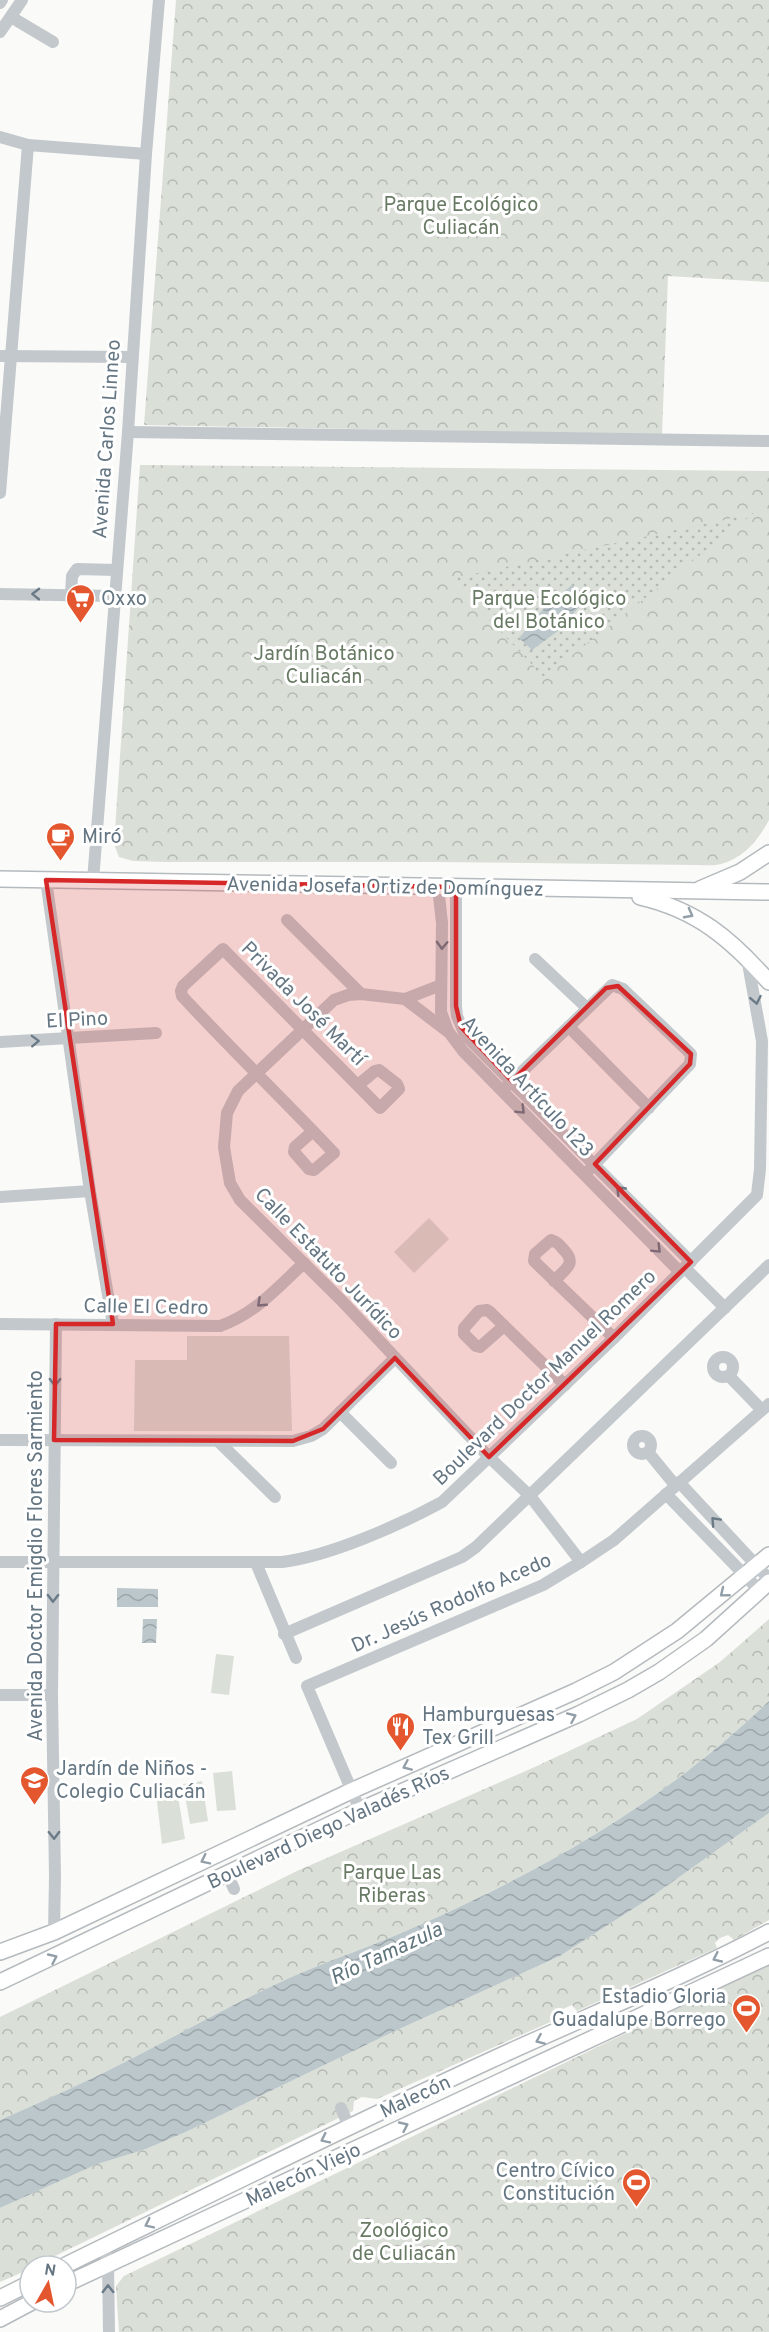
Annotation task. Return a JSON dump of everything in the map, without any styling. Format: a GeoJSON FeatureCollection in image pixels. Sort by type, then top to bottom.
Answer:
{"type":"FeatureCollection","features":[{"type":"Feature","properties":{"kind":"main road"},"geometry":{"type":"LineString","coordinates":[[695,891],[740,872],[769,853]]}},
{"type":"Feature","properties":{"kind":"main road","name":"Avenida Josefa Ortiz de Domínguez"},"geometry":{"type":"LineString","coordinates":[[0,879],[769,892]]}},
{"type":"Feature","properties":{"kind":"main road"},"geometry":{"type":"LineString","coordinates":[[614,890],[660,901],[692,915],[726,937],[769,982]]}},
{"type":"Feature","properties":{"kind":"main road","name":"Boulevard Diego Valadés Ríos"},"geometry":{"type":"LineString","coordinates":[[0,1952],[54,1932],[351,1791],[614,1672],[677,1631],[769,1555]]}},
{"type":"Feature","properties":{"kind":"main road","name":"Boulevard Diego Valadés Ríos"},"geometry":{"type":"LineString","coordinates":[[0,1982],[360,1810],[579,1714],[628,1690],[659,1672],[706,1639],[766,1584]]}},
{"type":"Feature","properties":{"kind":"main road","name":"Malecón"},"geometry":{"type":"LineString","coordinates":[[78,2259],[349,2127],[586,2019],[769,1932]]}},
{"type":"Feature","properties":{"kind":"main road","name":"Malecón Viejo"},"geometry":{"type":"LineString","coordinates":[[78,2279],[769,1956]]}},
{"type":"Feature","properties":{"kind":"main road"},"geometry":{"type":"LineString","coordinates":[[0,2298],[18,2289]]}},
{"type":"Feature","properties":{"kind":"main road"},"geometry":{"type":"LineString","coordinates":[[0,2319],[18,2309]]}},
{"type":"Feature","properties":{"kind":"street"},"geometry":{"type":"LineString","coordinates":[[0,32],[22,0]]}},
{"type":"Feature","properties":{"kind":"street","name":"Avenida Carlos Linneo"},"geometry":{"type":"LineString","coordinates":[[93,880],[159,0]]}},
{"type":"Feature","properties":{"kind":"street"},"geometry":{"type":"LineString","coordinates":[[11,17],[53,42]]}},
{"type":"Feature","properties":{"kind":"street"},"geometry":{"type":"LineString","coordinates":[[0,137],[28,145],[146,154]]}},
{"type":"Feature","properties":{"kind":"street"},"geometry":{"type":"LineString","coordinates":[[0,494],[5,356],[28,145]]}},
{"type":"Feature","properties":{"kind":"street"},"geometry":{"type":"LineString","coordinates":[[5,356],[132,357]]}},
{"type":"Feature","properties":{"kind":"street"},"geometry":{"type":"LineString","coordinates":[[128,432],[769,441]]}},
{"type":"Feature","properties":{"kind":"street"},"geometry":{"type":"LineString","coordinates":[[70,595],[72,576],[77,569],[116,570]]}},
{"type":"Feature","properties":{"kind":"street"},"geometry":{"type":"LineString","coordinates":[[0,594],[114,596]]}},
{"type":"Feature","properties":{"kind":"street"},"geometry":{"type":"LineString","coordinates":[[46,880],[90,1191],[113,1324]]}},
{"type":"Feature","properties":{"kind":"street","name":"Avenida Artículo 123"},"geometry":{"type":"LineString","coordinates":[[438,887],[442,923],[441,1012],[448,1031],[501,1091],[685,1268]]}},
{"type":"Feature","properties":{"kind":"street","name":"Avenida Artículo 123"},"geometry":{"type":"LineString","coordinates":[[456,887],[458,1016],[465,1035],[595,1164],[685,1268]]}},
{"type":"Feature","properties":{"kind":"street"},"geometry":{"type":"LineString","coordinates":[[287,920],[361,994]]}},
{"type":"Feature","properties":{"kind":"street","name":"Privada José Martí"},"geometry":{"type":"LineString","coordinates":[[257,1072],[181,994],[183,986],[223,949],[358,1085]]}},
{"type":"Feature","properties":{"kind":"street","name":"Boulevard Doctor Manuel Romero"},"geometry":{"type":"LineString","coordinates":[[0,1562],[256,1563],[302,1560],[345,1545],[424,1512],[442,1502],[614,1338],[757,1195],[760,1180],[762,1041],[747,958]]}},
{"type":"Feature","properties":{"kind":"street"},"geometry":{"type":"LineString","coordinates":[[536,959],[588,1008]]}},
{"type":"Feature","properties":{"kind":"street"},"geometry":{"type":"LineString","coordinates":[[405,999],[441,985]]}},
{"type":"Feature","properties":{"kind":"street"},"geometry":{"type":"LineString","coordinates":[[501,1091],[569,1027],[606,988],[612,985],[618,986],[691,1054],[690,1064],[585,1174]]}},
{"type":"Feature","properties":{"kind":"street","name":"Calle Estatuto Jurídico"},"geometry":{"type":"LineString","coordinates":[[405,999],[361,994],[348,995],[334,1000],[238,1091],[228,1113],[224,1147],[230,1183],[240,1200],[304,1263],[489,1457],[530,1496],[581,1563]]}},
{"type":"Feature","properties":{"kind":"street"},"geometry":{"type":"LineString","coordinates":[[405,999],[448,1031]]}},
{"type":"Feature","properties":{"kind":"street","name":"Boulevard Doctor Manuel Romero"},"geometry":{"type":"LineString","coordinates":[[762,1041],[769,1026]]}},
{"type":"Feature","properties":{"kind":"street"},"geometry":{"type":"LineString","coordinates":[[569,1027],[649,1108]]}},
{"type":"Feature","properties":{"kind":"street","name":"El Pino"},"geometry":{"type":"LineString","coordinates":[[0,1042],[70,1040],[156,1033]]}},
{"type":"Feature","properties":{"kind":"street"},"geometry":{"type":"LineString","coordinates":[[257,1072],[334,1153],[314,1170],[309,1169],[296,1155],[296,1147],[313,1131]]}},
{"type":"Feature","properties":{"kind":"street"},"geometry":{"type":"LineString","coordinates":[[0,1197],[90,1191]]}},
{"type":"Feature","properties":{"kind":"street"},"geometry":{"type":"LineString","coordinates":[[554,1281],[571,1260],[570,1255],[557,1242],[551,1240],[535,1254],[534,1261],[554,1281],[614,1338]]}},
{"type":"Feature","properties":{"kind":"street","name":"Calle El Cedro"},"geometry":{"type":"LineString","coordinates":[[0,1324],[220,1326],[239,1320],[252,1311],[304,1263]]}},
{"type":"Feature","properties":{"kind":"street"},"geometry":{"type":"LineString","coordinates":[[284,1634],[462,1557],[476,1547],[769,1265]]}},
{"type":"Feature","properties":{"kind":"street"},"geometry":{"type":"LineString","coordinates":[[685,1268],[725,1308]]}},
{"type":"Feature","properties":{"kind":"street"},"geometry":{"type":"LineString","coordinates":[[504,1326],[482,1346],[476,1346],[465,1336],[464,1328],[483,1309],[487,1310],[504,1326],[565,1385]]}},
{"type":"Feature","properties":{"kind":"street","name":"Avenida Doctor Emigdio Flores Sarmiento"},"geometry":{"type":"LineString","coordinates":[[54,1932],[52,1695],[56,1324]]}},
{"type":"Feature","properties":{"kind":"street"},"geometry":{"type":"LineString","coordinates":[[0,1440],[294,1442],[323,1429],[395,1358]]}},
{"type":"Feature","properties":{"kind":"street"},"geometry":{"type":"LineString","coordinates":[[729,1376],[766,1407]]}},
{"type":"Feature","properties":{"kind":"street","name":"Dr. Jesús Rodolfo Acedo"},"geometry":{"type":"LineString","coordinates":[[351,1791],[307,1686],[543,1585],[581,1563],[614,1540],[766,1407]]}},
{"type":"Feature","properties":{"kind":"street"},"geometry":{"type":"LineString","coordinates":[[340,1412],[392,1463]]}},
{"type":"Feature","properties":{"kind":"street"},"geometry":{"type":"LineString","coordinates":[[219,1442],[275,1497]]}},
{"type":"Feature","properties":{"kind":"street"},"geometry":{"type":"LineString","coordinates":[[648,1452],[673,1487],[751,1571],[766,1584]]}},
{"type":"Feature","properties":{"kind":"street"},"geometry":{"type":"LineString","coordinates":[[673,1487],[751,1571]]}},
{"type":"Feature","properties":{"kind":"street"},"geometry":{"type":"LineString","coordinates":[[256,1563],[296,1658]]}},
{"type":"Feature","properties":{"kind":"street"},"geometry":{"type":"LineString","coordinates":[[0,1695],[52,1695]]}},
{"type":"Feature","properties":{"kind":"street"},"geometry":{"type":"LineString","coordinates":[[351,1791],[360,1810]]}},
{"type":"Feature","properties":{"kind":"street"},"geometry":{"type":"LineString","coordinates":[[227,1873],[234,1889]]}},
{"type":"Feature","properties":{"kind":"street"},"geometry":{"type":"LineString","coordinates":[[341,2108],[349,2127]]}},
{"type":"Feature","properties":{"kind":"street"},"geometry":{"type":"LineString","coordinates":[[104,2246],[108,2265],[109,2332]]}},
{"type":"Feature","properties":{"kind":"highlighted area"},"geometry":{"type":"Polygon","coordinates":[[[46,880],[456,887],[456,1006],[461,1027],[512,1081],[606,988],[618,986],[691,1054],[690,1064],[595,1164],[691,1262],[489,1457],[395,1358],[323,1429],[293,1441],[54,1440],[56,1324],[113,1324],[46,880]]]}},
{"type":"Feature","properties":{"kind":"green space","name":"Parque Ecológico Culiacán"},"geometry":{"type":"Polygon","coordinates":[[[176,0],[769,0],[769,282],[668,276],[662,435],[144,425],[176,0]]]}},
{"type":"Feature","properties":{"kind":"green space","name":"Jardín Botánico Culiacán"},"geometry":{"type":"Polygon","coordinates":[[[140,465],[769,471],[769,820],[765,827],[744,852],[729,861],[712,865],[165,862],[133,861],[119,857],[114,844],[140,465]]]}},
{"type":"Feature","properties":{"kind":"green space","name":"Parque Ecológico del Botánico"},"geometry":{"type":"Polygon","coordinates":[[[754,513],[544,677],[450,579],[754,513]]]}},
{"type":"Feature","properties":{"kind":"green space"},"geometry":{"type":"Polygon","coordinates":[[[429,1218],[449,1239],[414,1273],[394,1252],[429,1218]]]}},
{"type":"Feature","properties":{"kind":"green space"},"geometry":{"type":"Polygon","coordinates":[[[187,1336],[289,1336],[292,1431],[134,1431],[135,1360],[187,1360],[187,1336]]]}},
{"type":"Feature","properties":{"kind":"green space","name":"Parque Las Riberas"},"geometry":{"type":"Polygon","coordinates":[[[769,1619],[769,1701],[730,1737],[690,1769],[606,1827],[518,1878],[472,1901],[272,1986],[112,2069],[0,2120],[0,2017],[297,1871],[537,1766],[637,1719],[720,1662],[769,1619]]]}},
{"type":"Feature","properties":{"kind":"green space"},"geometry":{"type":"Polygon","coordinates":[[[216,1654],[234,1656],[229,1695],[211,1693],[216,1654]]]}},
{"type":"Feature","properties":{"kind":"green space"},"geometry":{"type":"Polygon","coordinates":[[[232,1771],[236,1810],[217,1811],[213,1773],[232,1771]]]}},
{"type":"Feature","properties":{"kind":"green space"},"geometry":{"type":"Polygon","coordinates":[[[202,1781],[208,1821],[190,1824],[183,1784],[202,1781]]]}},
{"type":"Feature","properties":{"kind":"green space"},"geometry":{"type":"Polygon","coordinates":[[[177,1790],[185,1839],[162,1844],[156,1793],[177,1790]]]}},
{"type":"Feature","properties":{"kind":"green space"},"geometry":{"type":"Polygon","coordinates":[[[769,1813],[769,1920],[734,1940],[728,1935],[720,1938],[715,1943],[717,1948],[577,2011],[572,2005],[556,2012],[555,2020],[377,2099],[362,2097],[354,2101],[353,2111],[59,2254],[18,2254],[18,2274],[0,2282],[0,2208],[97,2163],[146,2149],[188,2131],[395,2031],[560,1956],[650,1898],[769,1813]]]}},
{"type":"Feature","properties":{"kind":"green space","name":"Zoológico de Culiacán"},"geometry":{"type":"Polygon","coordinates":[[[769,1964],[769,2332],[119,2332],[116,2286],[124,2276],[769,1964]]]}},
{"type":"Feature","properties":{"kind":"water"},"geometry":{"type":"Polygon","coordinates":[[[572,585],[587,598],[558,631],[532,650],[519,638],[545,607],[572,585]]]}},
{"type":"Feature","properties":{"kind":"water"},"geometry":{"type":"Polygon","coordinates":[[[117,1588],[158,1589],[158,1607],[117,1607],[117,1588]]]}},
{"type":"Feature","properties":{"kind":"water"},"geometry":{"type":"Polygon","coordinates":[[[143,1619],[157,1619],[156,1643],[142,1643],[143,1619]]]}},
{"type":"Feature","properties":{"kind":"water","name":"Río Tamazula"},"geometry":{"type":"Polygon","coordinates":[[[769,1701],[769,1813],[650,1898],[560,1956],[395,2031],[188,2131],[146,2149],[97,2164],[0,2208],[0,2120],[112,2069],[272,1986],[405,1931],[471,1901],[563,1854],[649,1799],[690,1769],[769,1701]]]}},
{"type":"Feature","properties":{"kind":"place","name":"Oxxo"},"geometry":{"type":"Point","coordinates":[80,624]}},
{"type":"Feature","properties":{"kind":"place","name":"Miró"},"geometry":{"type":"Point","coordinates":[61,862]}},
{"type":"Feature","properties":{"kind":"place","name":"Hamburguesas Tex Grill"},"geometry":{"type":"Point","coordinates":[401,1752]}},
{"type":"Feature","properties":{"kind":"place","name":"Jardín de Niños - Colegio Culiacán"},"geometry":{"type":"Point","coordinates":[35,1806]}},
{"type":"Feature","properties":{"kind":"place","name":"Estadio Gloria Guadalupe Borrego"},"geometry":{"type":"Point","coordinates":[747,2034]}},
{"type":"Feature","properties":{"kind":"place","name":"Centro Cívico Constitución"},"geometry":{"type":"Point","coordinates":[636,2208]}}]}
